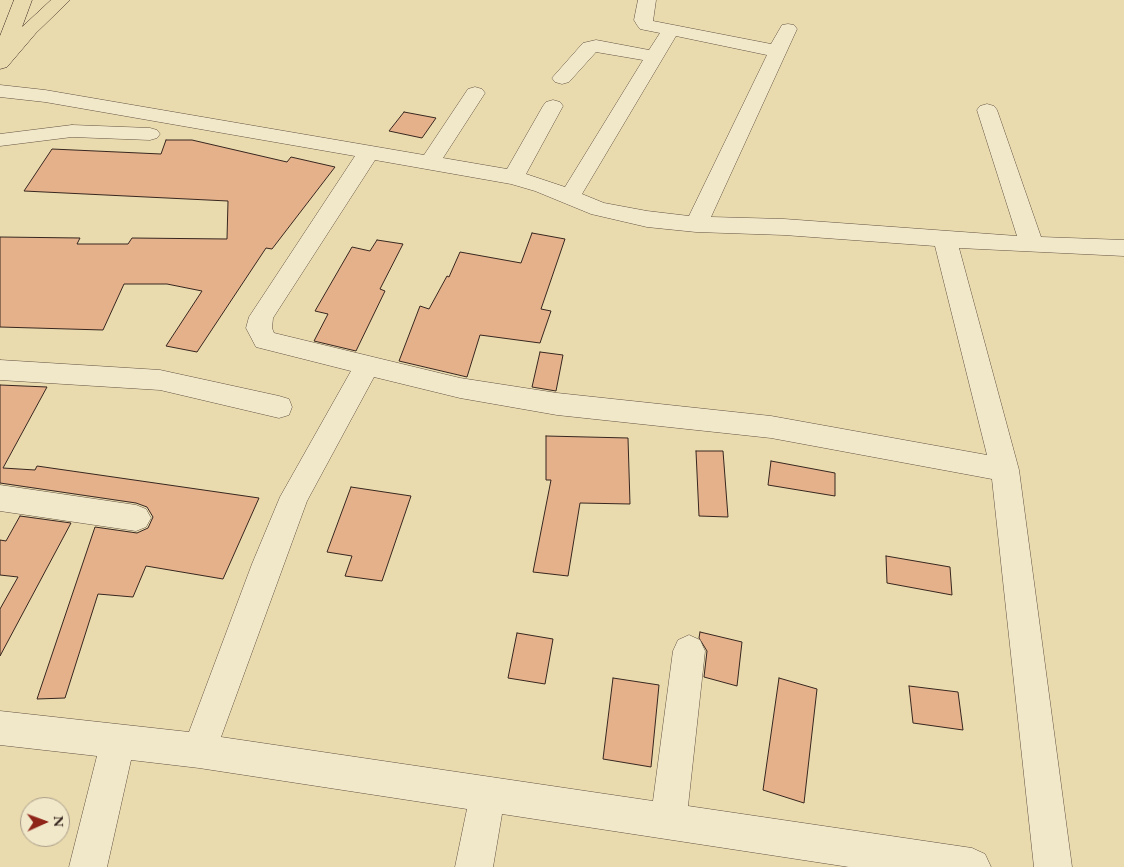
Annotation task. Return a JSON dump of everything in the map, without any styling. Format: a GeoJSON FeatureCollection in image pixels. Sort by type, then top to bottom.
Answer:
{"type":"FeatureCollection","features":[{"type":"Feature","properties":{"kind":"highway"},"geometry":{"type":"LineString","coordinates":[[0,61],[22,0]]}},
{"type":"Feature","properties":{"kind":"highway"},"geometry":{"type":"LineString","coordinates":[[0,61],[61,0]]}},
{"type":"Feature","properties":{"kind":"street"},"geometry":{"type":"LineString","coordinates":[[647,0],[643,23],[777,51]]}},
{"type":"Feature","properties":{"kind":"street"},"geometry":{"type":"LineString","coordinates":[[696,224],[788,29]]}},
{"type":"Feature","properties":{"kind":"street"},"geometry":{"type":"LineString","coordinates":[[570,196],[656,57],[670,30]]}},
{"type":"Feature","properties":{"kind":"street"},"geometry":{"type":"LineString","coordinates":[[562,78],[590,47],[596,46],[656,57]]}},
{"type":"Feature","properties":{"kind":"street"},"geometry":{"type":"LineString","coordinates":[[0,91],[46,96],[512,177],[570,196],[599,210],[647,219],[696,224],[784,227],[1032,245],[1124,248]]}},
{"type":"Feature","properties":{"kind":"street"},"geometry":{"type":"LineString","coordinates":[[429,163],[476,93]]}},
{"type":"Feature","properties":{"kind":"street"},"geometry":{"type":"LineString","coordinates":[[512,177],[553,106]]}},
{"type":"Feature","properties":{"kind":"street"},"geometry":{"type":"LineString","coordinates":[[987,110],[1032,245]]}},
{"type":"Feature","properties":{"kind":"street"},"geometry":{"type":"LineString","coordinates":[[0,140],[72,131],[150,134]]}},
{"type":"Feature","properties":{"kind":"street"},"geometry":{"type":"LineString","coordinates":[[369,152],[261,317],[259,328],[265,340],[460,388],[557,404],[771,427],[1006,470]]}},
{"type":"Feature","properties":{"kind":"street"},"geometry":{"type":"LineString","coordinates":[[945,239],[1006,470],[1053,867]]}},
{"type":"Feature","properties":{"kind":"street"},"geometry":{"type":"LineString","coordinates":[[199,751],[267,564],[294,497],[368,364]]}},
{"type":"Feature","properties":{"kind":"street"},"geometry":{"type":"LineString","coordinates":[[0,370],[160,380],[279,407]]}},
{"type":"Feature","properties":{"kind":"street"},"geometry":{"type":"LineString","coordinates":[[0,498],[136,518]]}},
{"type":"Feature","properties":{"kind":"street"},"geometry":{"type":"LineString","coordinates":[[668,822],[689,651]]}},
{"type":"Feature","properties":{"kind":"street"},"geometry":{"type":"LineString","coordinates":[[0,728],[199,751],[972,867]]}},
{"type":"Feature","properties":{"kind":"street"},"geometry":{"type":"LineString","coordinates":[[88,867],[118,743]]}},
{"type":"Feature","properties":{"kind":"street"},"geometry":{"type":"LineString","coordinates":[[474,867],[488,795]]}},
{"type":"Feature","properties":{"kind":"building"},"geometry":{"type":"Polygon","coordinates":[[[404,112],[436,118],[422,138],[389,131],[404,112]]]}},
{"type":"Feature","properties":{"kind":"building"},"geometry":{"type":"Polygon","coordinates":[[[166,140],[192,140],[287,162],[291,157],[335,167],[272,249],[266,248],[197,352],[166,346],[202,291],[167,284],[124,284],[103,330],[0,327],[0,237],[80,238],[77,244],[128,244],[132,238],[227,239],[228,201],[24,191],[52,149],[161,154],[166,140]]]}},
{"type":"Feature","properties":{"kind":"building"},"geometry":{"type":"Polygon","coordinates":[[[532,233],[565,239],[541,309],[551,311],[540,343],[480,335],[467,377],[399,361],[420,306],[429,309],[447,276],[449,277],[460,252],[521,263],[532,233]]]}},
{"type":"Feature","properties":{"kind":"building"},"geometry":{"type":"Polygon","coordinates":[[[377,240],[403,244],[380,289],[385,291],[356,351],[314,341],[328,314],[315,311],[352,247],[370,251],[377,240]]]}},
{"type":"Feature","properties":{"kind":"building"},"geometry":{"type":"Polygon","coordinates":[[[540,352],[563,355],[556,391],[532,387],[540,352]]]}},
{"type":"Feature","properties":{"kind":"building"},"geometry":{"type":"Polygon","coordinates":[[[0,385],[47,387],[3,468],[35,470],[37,466],[259,498],[223,579],[146,566],[133,597],[98,594],[65,698],[37,699],[95,527],[137,533],[148,528],[153,517],[147,507],[136,503],[0,483],[0,385]]]}},
{"type":"Feature","properties":{"kind":"building"},"geometry":{"type":"Polygon","coordinates":[[[546,436],[628,438],[630,504],[580,503],[568,576],[533,572],[551,480],[546,480],[546,436]]]}},
{"type":"Feature","properties":{"kind":"building"},"geometry":{"type":"Polygon","coordinates":[[[696,451],[723,451],[728,517],[699,516],[696,451]]]}},
{"type":"Feature","properties":{"kind":"building"},"geometry":{"type":"Polygon","coordinates":[[[771,461],[835,473],[835,496],[768,485],[771,461]]]}},
{"type":"Feature","properties":{"kind":"building"},"geometry":{"type":"Polygon","coordinates":[[[351,487],[411,496],[382,581],[345,576],[352,556],[327,552],[351,487]]]}},
{"type":"Feature","properties":{"kind":"building"},"geometry":{"type":"Polygon","coordinates":[[[20,516],[71,523],[0,656],[0,609],[18,577],[0,575],[0,540],[6,541],[20,516]]]}},
{"type":"Feature","properties":{"kind":"building"},"geometry":{"type":"Polygon","coordinates":[[[886,556],[950,567],[952,595],[887,583],[886,556]]]}},
{"type":"Feature","properties":{"kind":"building"},"geometry":{"type":"Polygon","coordinates":[[[700,632],[742,642],[737,686],[704,677],[707,651],[699,638],[700,632]]]}},
{"type":"Feature","properties":{"kind":"building"},"geometry":{"type":"Polygon","coordinates":[[[517,633],[553,639],[545,684],[508,678],[517,633]]]}},
{"type":"Feature","properties":{"kind":"building"},"geometry":{"type":"Polygon","coordinates":[[[613,678],[659,685],[651,767],[603,759],[613,678]]]}},
{"type":"Feature","properties":{"kind":"building"},"geometry":{"type":"Polygon","coordinates":[[[779,678],[817,689],[804,803],[763,790],[779,678]]]}},
{"type":"Feature","properties":{"kind":"building"},"geometry":{"type":"Polygon","coordinates":[[[909,686],[958,692],[963,730],[913,723],[909,686]]]}}]}
